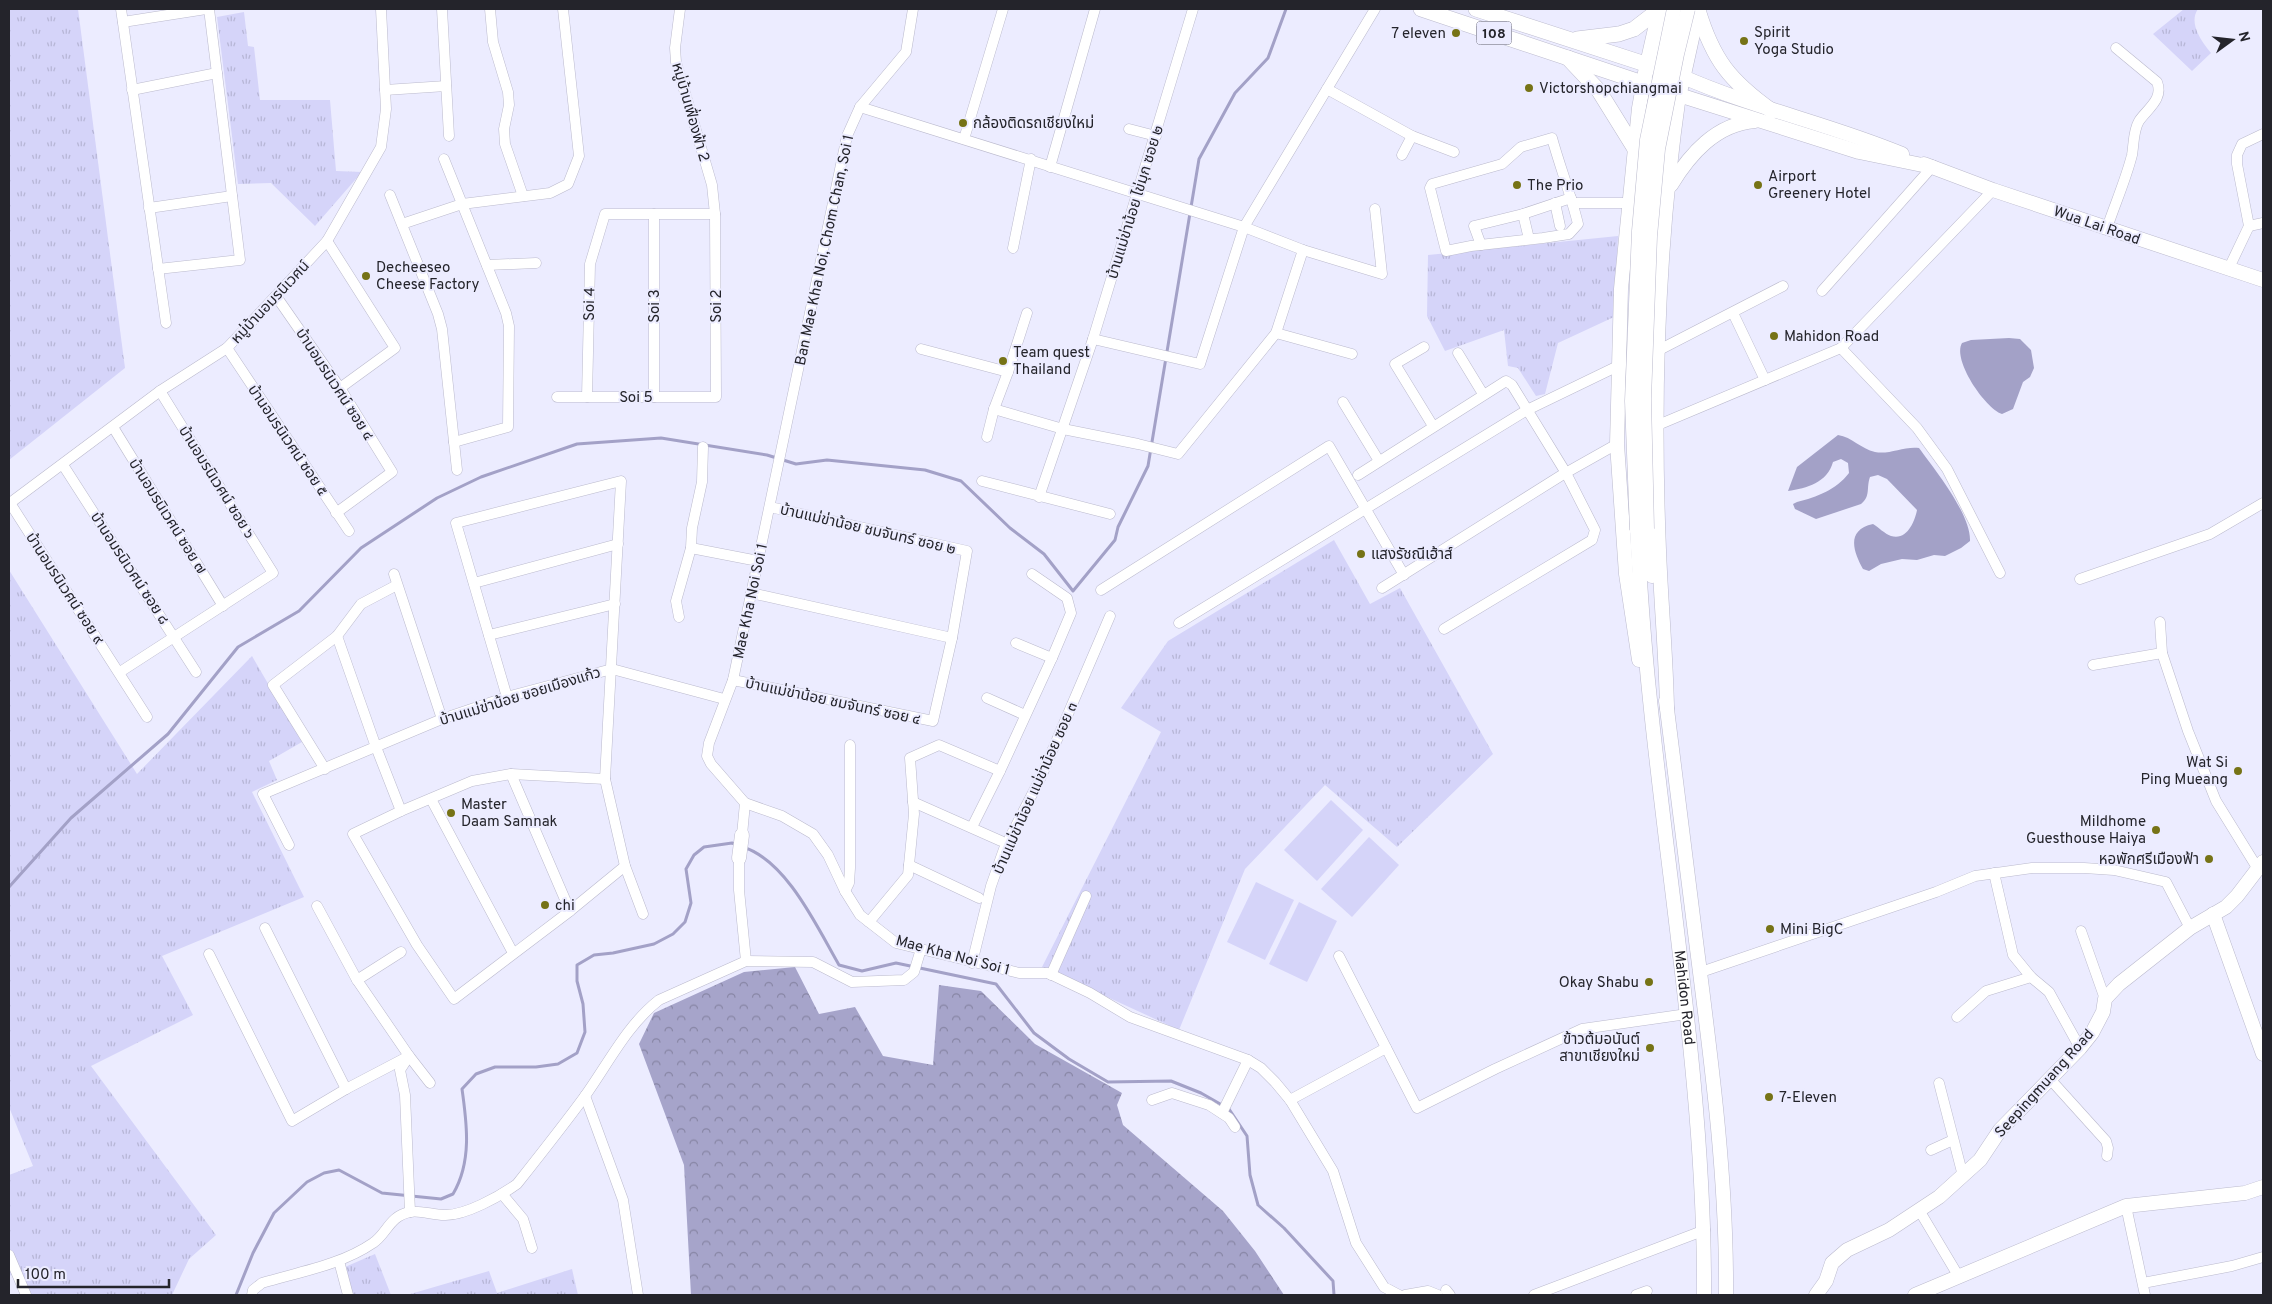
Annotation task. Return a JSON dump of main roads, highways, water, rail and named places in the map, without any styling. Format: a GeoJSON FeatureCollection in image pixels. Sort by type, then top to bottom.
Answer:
{"type":"FeatureCollection","features":[{"type":"Feature","properties":{"kind":"main road","name":"108"},"geometry":{"type":"LineString","coordinates":[[1421,9],[1679,94]]}},
{"type":"Feature","properties":{"kind":"main road","name":"108"},"geometry":{"type":"LineString","coordinates":[[1476,9],[1681,76]]}},
{"type":"Feature","properties":{"kind":"main road"},"geometry":{"type":"LineString","coordinates":[[1570,40],[1619,34],[1634,29],[1660,9]]}},
{"type":"Feature","properties":{"kind":"main road","name":"Mahidon Road"},"geometry":{"type":"LineString","coordinates":[[1650,701],[1633,632],[1626,574],[1617,444],[1618,366],[1624,257],[1635,148],[1647,65],[1660,9]]}},
{"type":"Feature","properties":{"kind":"main road","name":"Mahidon Road"},"geometry":{"type":"LineString","coordinates":[[1674,9],[1647,140],[1639,231],[1632,401],[1642,530],[1650,701],[1687,1014],[1704,1230],[1704,1295]]}},
{"type":"Feature","properties":{"kind":"main road","name":"Mahidon Road"},"geometry":{"type":"LineString","coordinates":[[1688,9],[1658,149],[1650,236],[1644,400],[1642,530],[1701,972],[1720,1143],[1726,1222],[1726,1295]]}},
{"type":"Feature","properties":{"kind":"main road"},"geometry":{"type":"LineString","coordinates":[[1668,190],[1694,151],[1728,127],[1766,116],[1730,77],[1706,38],[1698,9]]}},
{"type":"Feature","properties":{"kind":"main road","name":"Mahidon Road"},"geometry":{"type":"LineString","coordinates":[[1667,708],[1666,644],[1659,550],[1659,350],[1668,190],[1681,76],[1698,9]]}},
{"type":"Feature","properties":{"kind":"main road"},"geometry":{"type":"LineString","coordinates":[[1568,58],[1599,91],[1635,148]]}},
{"type":"Feature","properties":{"kind":"main road","name":"Wua Lai Road"},"geometry":{"type":"LineString","coordinates":[[1681,76],[1766,116]]}},
{"type":"Feature","properties":{"kind":"main road","name":"Wua Lai Road"},"geometry":{"type":"LineString","coordinates":[[1679,94],[1864,139],[1993,190],[2263,280]]}},
{"type":"Feature","properties":{"kind":"main road"},"geometry":{"type":"LineString","coordinates":[[1624,257],[1631,246],[1644,242],[1655,246],[1663,260]]}},
{"type":"Feature","properties":{"kind":"main road"},"geometry":{"type":"LineString","coordinates":[[739,858],[742,836]]}},
{"type":"Feature","properties":{"kind":"main road","name":"Seepingmuang Road"},"geometry":{"type":"LineString","coordinates":[[1816,1295],[1826,1281],[1832,1263],[1847,1250],[1889,1230],[1939,1197],[1980,1160],[2000,1130],[2014,1114],[2080,1048],[2092,1033],[2103,1012],[2105,999],[2125,979],[2190,928],[2226,907],[2261,866]]}},
{"type":"Feature","properties":{"kind":"main road"},"geometry":{"type":"LineString","coordinates":[[2213,914],[2263,1054]]}},
{"type":"Feature","properties":{"kind":"main road"},"geometry":{"type":"LineString","coordinates":[[1915,1295],[2126,1206],[2245,1193],[2263,1187]]}},
{"type":"Feature","properties":{"kind":"waterway"},"geometry":{"type":"LineString","coordinates":[[9,887],[71,818],[168,734],[238,647],[299,611],[361,548],[437,498],[481,477],[577,444],[661,438],[767,455],[796,464],[827,460],[925,470],[961,481],[1010,528],[1044,554],[1073,591],[1115,540],[1118,527],[1148,466],[1199,159],[1235,93],[1268,58],[1286,9]]}},
{"type":"Feature","properties":{"kind":"waterway"},"geometry":{"type":"LineString","coordinates":[[236,1295],[253,1253],[274,1213],[307,1182],[324,1173],[339,1170],[382,1193],[441,1199],[453,1194],[459,1182],[466,1156],[467,1143],[462,1089],[476,1074],[495,1067],[536,1067],[558,1064],[577,1053],[585,1032],[583,1004],[577,981],[577,965],[594,955],[654,944],[673,934],[685,922],[691,903],[686,869],[694,855],[704,847],[732,843],[737,845]]}},
{"type":"Feature","properties":{"kind":"waterway"},"geometry":{"type":"LineString","coordinates":[[743,847],[759,855],[787,880],[811,915],[839,965],[862,971],[896,963],[996,984],[1034,1033],[1069,1059],[1108,1082],[1171,1081],[1201,1093],[1229,1109],[1247,1136],[1250,1175],[1258,1205],[1284,1228],[1333,1281],[1334,1295]]}},
{"type":"Feature","properties":{"kind":"place","name":"7 eleven"},"geometry":{"type":"Point","coordinates":[1456,33]}},
{"type":"Feature","properties":{"kind":"place","name":"Spirit Yoga Studio"},"geometry":{"type":"Point","coordinates":[1744,41]}},
{"type":"Feature","properties":{"kind":"place","name":"Victorshopchiangmai"},"geometry":{"type":"Point","coordinates":[1529,88]}},
{"type":"Feature","properties":{"kind":"place","name":"กล้องติดรถเชียงใหม่"},"geometry":{"type":"Point","coordinates":[963,123]}},
{"type":"Feature","properties":{"kind":"place","name":"The Prio"},"geometry":{"type":"Point","coordinates":[1517,185]}},
{"type":"Feature","properties":{"kind":"place","name":"Airport Greenery Hotel"},"geometry":{"type":"Point","coordinates":[1758,185]}},
{"type":"Feature","properties":{"kind":"place","name":"Decheeseo Cheese Factory"},"geometry":{"type":"Point","coordinates":[366,276]}},
{"type":"Feature","properties":{"kind":"place","name":"Mahidon Road"},"geometry":{"type":"Point","coordinates":[1774,336]}},
{"type":"Feature","properties":{"kind":"place","name":"Team quest Thailand"},"geometry":{"type":"Point","coordinates":[1003,361]}},
{"type":"Feature","properties":{"kind":"place","name":"แสงรัชณีเฮ้าส์"},"geometry":{"type":"Point","coordinates":[1361,554]}},
{"type":"Feature","properties":{"kind":"place","name":"Wat Si Ping Mueang"},"geometry":{"type":"Point","coordinates":[2238,771]}},
{"type":"Feature","properties":{"kind":"place","name":"Master Daam Samnak"},"geometry":{"type":"Point","coordinates":[451,813]}},
{"type":"Feature","properties":{"kind":"place","name":"Mildhome Guesthouse Haiya"},"geometry":{"type":"Point","coordinates":[2156,830]}},
{"type":"Feature","properties":{"kind":"place","name":"หอพักศรีเมืองฟ้า"},"geometry":{"type":"Point","coordinates":[2209,859]}},
{"type":"Feature","properties":{"kind":"place","name":"chi"},"geometry":{"type":"Point","coordinates":[545,905]}},
{"type":"Feature","properties":{"kind":"place","name":"Mini BigC"},"geometry":{"type":"Point","coordinates":[1770,929]}},
{"type":"Feature","properties":{"kind":"place","name":"Okay Shabu"},"geometry":{"type":"Point","coordinates":[1649,982]}},
{"type":"Feature","properties":{"kind":"place","name":"ข้าวต้มอนันต์ สาขาเชียงใหม่"},"geometry":{"type":"Point","coordinates":[1650,1048]}},
{"type":"Feature","properties":{"kind":"place","name":"7-Eleven"},"geometry":{"type":"Point","coordinates":[1769,1097]}}]}
